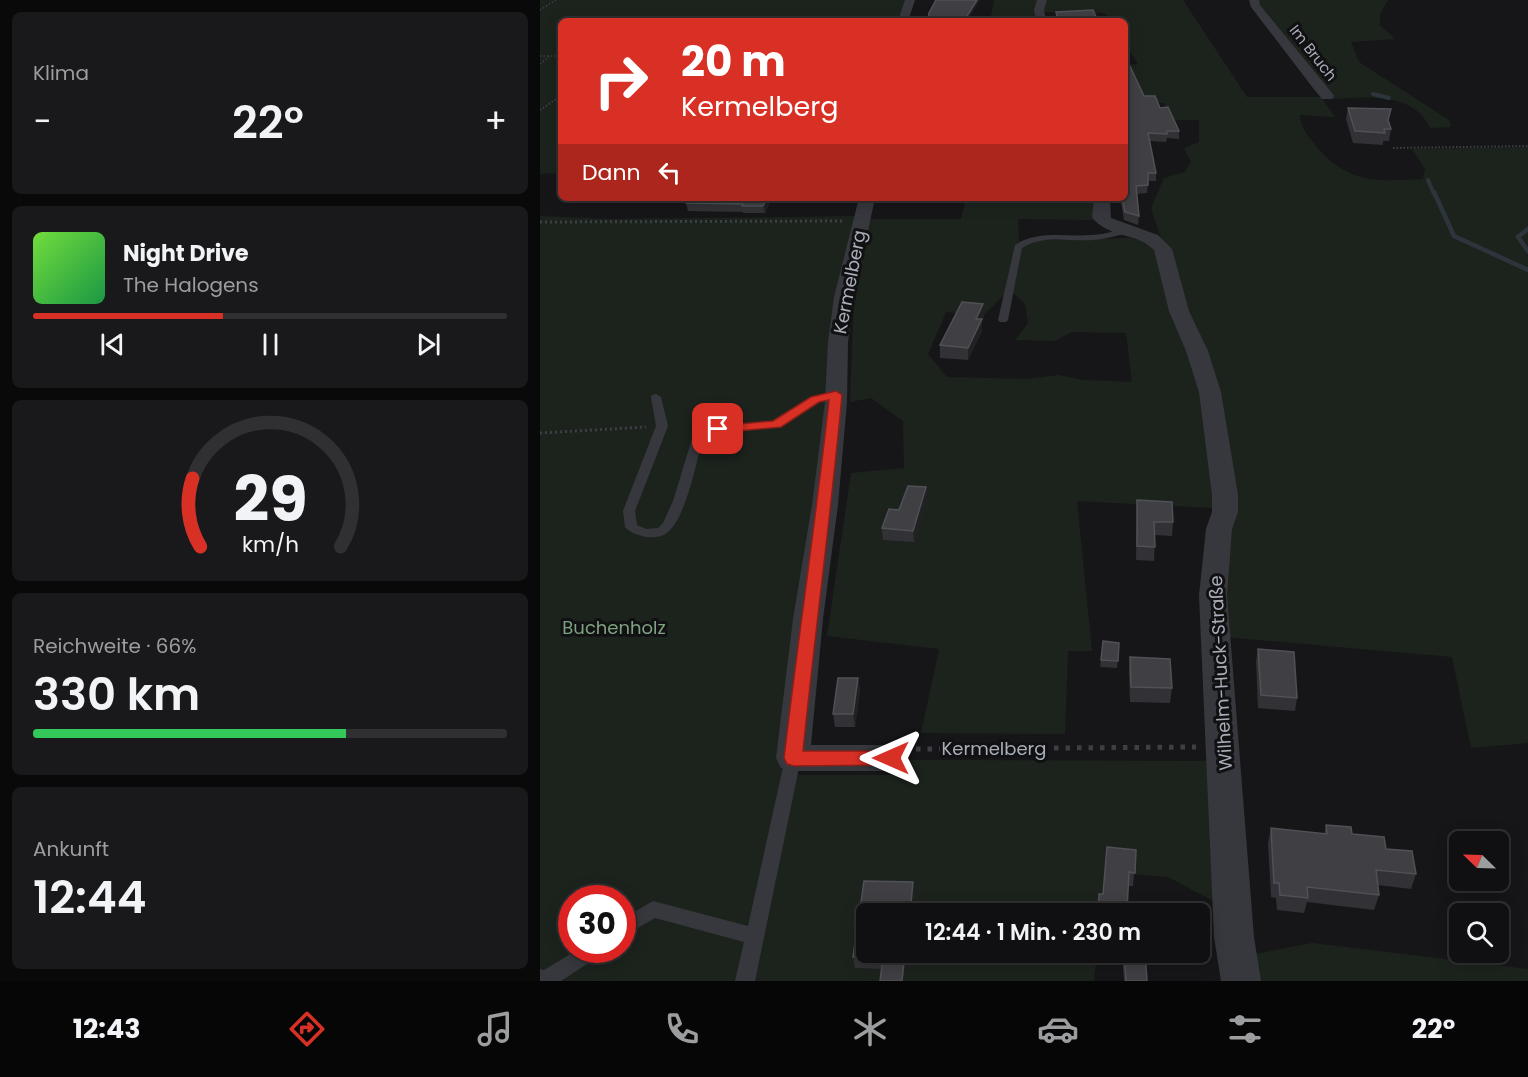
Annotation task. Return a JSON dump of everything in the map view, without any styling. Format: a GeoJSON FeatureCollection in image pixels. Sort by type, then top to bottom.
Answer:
{"type":"FeatureCollection","features":[{"type":"Feature","properties":{"kind":"street"},"geometry":{"type":"LineString","coordinates":[[904,18],[910,0]]}},
{"type":"Feature","properties":{"kind":"street"},"geometry":{"type":"LineString","coordinates":[[1040,18],[1039,10],[1042,0]]}},
{"type":"Feature","properties":{"kind":"street","name":"Im Bruch"},"geometry":{"type":"LineString","coordinates":[[1254,0],[1255,5],[1287,44],[1301,68],[1327,96]]}},
{"type":"Feature","properties":{"kind":"street","name":"Wilhelm-Huck-Straße"},"geometry":{"type":"LineString","coordinates":[[1102,201],[1101,217],[1104,222],[1124,231],[1152,239],[1163,249],[1179,311],[1197,351],[1210,392],[1225,495],[1225,512],[1219,529],[1213,595],[1234,937],[1241,981]]}},
{"type":"Feature","properties":{"kind":"street","name":"Kermelberg"},"geometry":{"type":"LineString","coordinates":[[794,758],[808,619],[826,494],[836,395],[838,342],[864,209]]}},
{"type":"Feature","properties":{"kind":"street"},"geometry":{"type":"LineString","coordinates":[[794,758],[891,758]]}},
{"type":"Feature","properties":{"kind":"lane"},"geometry":{"type":"LineString","coordinates":[[1003,320],[1018,247],[1022,243],[1038,239],[1100,237],[1124,231]]}},
{"type":"Feature","properties":{"kind":"lane"},"geometry":{"type":"LineString","coordinates":[[656,397],[662,426],[629,511],[631,527],[645,534],[662,531],[674,519],[699,431],[776,425],[815,400],[836,395]]}},
{"type":"Feature","properties":{"kind":"lane"},"geometry":{"type":"LineString","coordinates":[[745,981],[794,758]]}},
{"type":"Feature","properties":{"kind":"lane"},"geometry":{"type":"LineString","coordinates":[[636,920],[653,909],[755,936]]}},
{"type":"Feature","properties":{"kind":"lane"},"geometry":{"type":"LineString","coordinates":[[540,978],[546,980],[572,963]]}},
{"type":"Feature","properties":{"kind":"path"},"geometry":{"type":"LineString","coordinates":[[540,10],[556,0]]}},
{"type":"Feature","properties":{"kind":"path"},"geometry":{"type":"LineString","coordinates":[[540,56],[558,56]]}},
{"type":"Feature","properties":{"kind":"path"},"geometry":{"type":"LineString","coordinates":[[540,64],[550,56]]}},
{"type":"Feature","properties":{"kind":"path"},"geometry":{"type":"LineString","coordinates":[[540,110],[558,98]]}},
{"type":"Feature","properties":{"kind":"path"},"geometry":{"type":"LineString","coordinates":[[1393,148],[1528,146]]}},
{"type":"Feature","properties":{"kind":"path"},"geometry":{"type":"LineString","coordinates":[[540,222],[864,209]]}},
{"type":"Feature","properties":{"kind":"path"},"geometry":{"type":"LineString","coordinates":[[540,433],[662,426]]}},
{"type":"Feature","properties":{"kind":"path","name":"Kermelberg"},"geometry":{"type":"LineString","coordinates":[[891,758],[902,749],[1224,747]]}},
{"type":"Feature","properties":{"kind":"green space"},"geometry":{"type":"Polygon","coordinates":[[[540,0],[906,0],[902,18],[558,18],[558,173],[540,174],[540,0]]]}},
{"type":"Feature","properties":{"kind":"green space"},"geometry":{"type":"Polygon","coordinates":[[[994,0],[1038,0],[1038,18],[991,18],[994,0]]]}},
{"type":"Feature","properties":{"kind":"green space"},"geometry":{"type":"Polygon","coordinates":[[[1045,0],[1183,0],[1247,97],[1324,97],[1323,100],[1335,117],[1300,115],[1306,132],[1329,159],[1341,168],[1365,178],[1423,179],[1425,169],[1412,149],[1528,147],[1528,743],[1471,748],[1452,657],[1225,637],[1230,514],[1162,241],[1151,208],[1164,178],[1185,172],[1191,162],[1184,148],[1199,142],[1199,120],[1170,120],[1164,103],[1144,103],[1128,65],[1138,64],[1128,49],[1128,18],[1110,18],[1104,13],[1042,12],[1045,0]]]}},
{"type":"Feature","properties":{"kind":"green space"},"geometry":{"type":"Polygon","coordinates":[[[1256,0],[1388,0],[1380,14],[1380,25],[1395,39],[1351,42],[1359,62],[1449,120],[1451,127],[1430,128],[1423,116],[1401,102],[1359,97],[1332,99],[1256,0]]]}},
{"type":"Feature","properties":{"kind":"green space"},"geometry":{"type":"Polygon","coordinates":[[[965,201],[1097,201],[1096,220],[1018,219],[1019,242],[1015,246],[1006,293],[984,315],[946,312],[928,354],[947,377],[1027,379],[1058,375],[1084,380],[1132,382],[1126,333],[1072,332],[1055,341],[1015,340],[1028,323],[1025,304],[1013,293],[1021,247],[1037,240],[1131,238],[1154,244],[1205,392],[1214,508],[1077,501],[1092,651],[1068,651],[1065,734],[921,733],[939,649],[827,636],[851,473],[904,468],[903,421],[871,398],[850,402],[855,271],[865,219],[961,219],[965,201]]]}},
{"type":"Feature","properties":{"kind":"green space","name":"Buchenholz"},"geometry":{"type":"Polygon","coordinates":[[[540,216],[611,219],[857,216],[784,775],[899,775],[904,760],[1222,761],[1221,905],[1168,877],[1106,872],[1102,903],[856,903],[856,963],[1096,963],[1094,981],[540,981],[540,216]]]}},
{"type":"Feature","properties":{"kind":"green space"},"geometry":{"type":"Polygon","coordinates":[[[1312,943],[1449,959],[1449,963],[1478,963],[1528,969],[1528,981],[1249,981],[1244,956],[1312,943]]]}},
{"type":"Feature","properties":{"kind":"building"},"geometry":{"type":"Polygon","coordinates":[[[936,0],[977,0],[966,18],[928,18],[936,0]]]}},
{"type":"Feature","properties":{"kind":"building"},"geometry":{"type":"Polygon","coordinates":[[[1093,10],[1097,18],[1057,18],[1056,12],[1093,10]]]}},
{"type":"Feature","properties":{"kind":"building"},"geometry":{"type":"Polygon","coordinates":[[[1128,62],[1144,96],[1155,96],[1160,108],[1168,107],[1179,131],[1167,131],[1167,134],[1148,133],[1156,173],[1148,173],[1148,185],[1136,186],[1139,216],[1125,212],[1123,201],[1128,201],[1128,62]]]}},
{"type":"Feature","properties":{"kind":"building"},"geometry":{"type":"Polygon","coordinates":[[[1348,108],[1391,109],[1388,120],[1391,129],[1384,129],[1385,133],[1355,131],[1348,108]]]}},
{"type":"Feature","properties":{"kind":"building"},"geometry":{"type":"Polygon","coordinates":[[[686,201],[766,201],[763,206],[686,203],[686,201]]]}},
{"type":"Feature","properties":{"kind":"building"},"geometry":{"type":"Polygon","coordinates":[[[962,302],[983,304],[976,319],[982,319],[968,348],[940,345],[962,302]]]}},
{"type":"Feature","properties":{"kind":"building"},"geometry":{"type":"Polygon","coordinates":[[[908,486],[926,487],[913,531],[882,528],[889,509],[899,510],[908,486]]]}},
{"type":"Feature","properties":{"kind":"building"},"geometry":{"type":"Polygon","coordinates":[[[1137,500],[1172,502],[1173,522],[1154,522],[1155,547],[1137,546],[1137,500]]]}},
{"type":"Feature","properties":{"kind":"building"},"geometry":{"type":"Polygon","coordinates":[[[1103,641],[1119,643],[1118,661],[1101,660],[1103,641]]]}},
{"type":"Feature","properties":{"kind":"building"},"geometry":{"type":"Polygon","coordinates":[[[1258,649],[1294,652],[1297,698],[1261,695],[1258,649]]]}},
{"type":"Feature","properties":{"kind":"building"},"geometry":{"type":"Polygon","coordinates":[[[1130,657],[1170,659],[1172,688],[1131,687],[1130,657]]]}},
{"type":"Feature","properties":{"kind":"building"},"geometry":{"type":"Polygon","coordinates":[[[838,678],[858,678],[853,714],[833,714],[838,678]]]}},
{"type":"Feature","properties":{"kind":"building"},"geometry":{"type":"Polygon","coordinates":[[[1326,825],[1351,827],[1352,834],[1384,837],[1386,849],[1412,851],[1416,874],[1376,870],[1379,895],[1307,887],[1308,898],[1280,895],[1279,883],[1274,883],[1271,828],[1327,834],[1326,825]]]}},
{"type":"Feature","properties":{"kind":"building"},"geometry":{"type":"Polygon","coordinates":[[[1107,847],[1136,850],[1135,873],[1129,872],[1127,903],[1099,903],[1099,894],[1103,894],[1107,847]]]}},
{"type":"Feature","properties":{"kind":"building"},"geometry":{"type":"Polygon","coordinates":[[[864,881],[913,882],[911,903],[861,903],[864,881]]]}},
{"type":"Feature","properties":{"kind":"building"},"geometry":{"type":"Polygon","coordinates":[[[856,936],[856,957],[853,957],[856,936]]]}},
{"type":"Feature","properties":{"kind":"building"},"geometry":{"type":"Polygon","coordinates":[[[882,963],[904,963],[902,981],[880,981],[882,963]]]}},
{"type":"Feature","properties":{"kind":"building"},"geometry":{"type":"Polygon","coordinates":[[[1125,963],[1146,963],[1147,981],[1126,981],[1125,963]]]}},
{"type":"Feature","properties":{"kind":"waterway"},"geometry":{"type":"LineString","coordinates":[[1373,94],[1389,98]]}},
{"type":"Feature","properties":{"kind":"waterway"},"geometry":{"type":"LineString","coordinates":[[1428,180],[1434,194]]}},
{"type":"Feature","properties":{"kind":"waterway"},"geometry":{"type":"LineString","coordinates":[[1434,192],[1454,236],[1528,270]]}},
{"type":"Feature","properties":{"kind":"waterway"},"geometry":{"type":"LineString","coordinates":[[1528,229],[1518,237],[1528,251]]}},
{"type":"Feature","properties":{"kind":"route"},"geometry":{"type":"LineString","coordinates":[[718,429],[776,425],[815,400],[836,395],[825,505],[808,619],[794,758],[891,758]]}}]}
